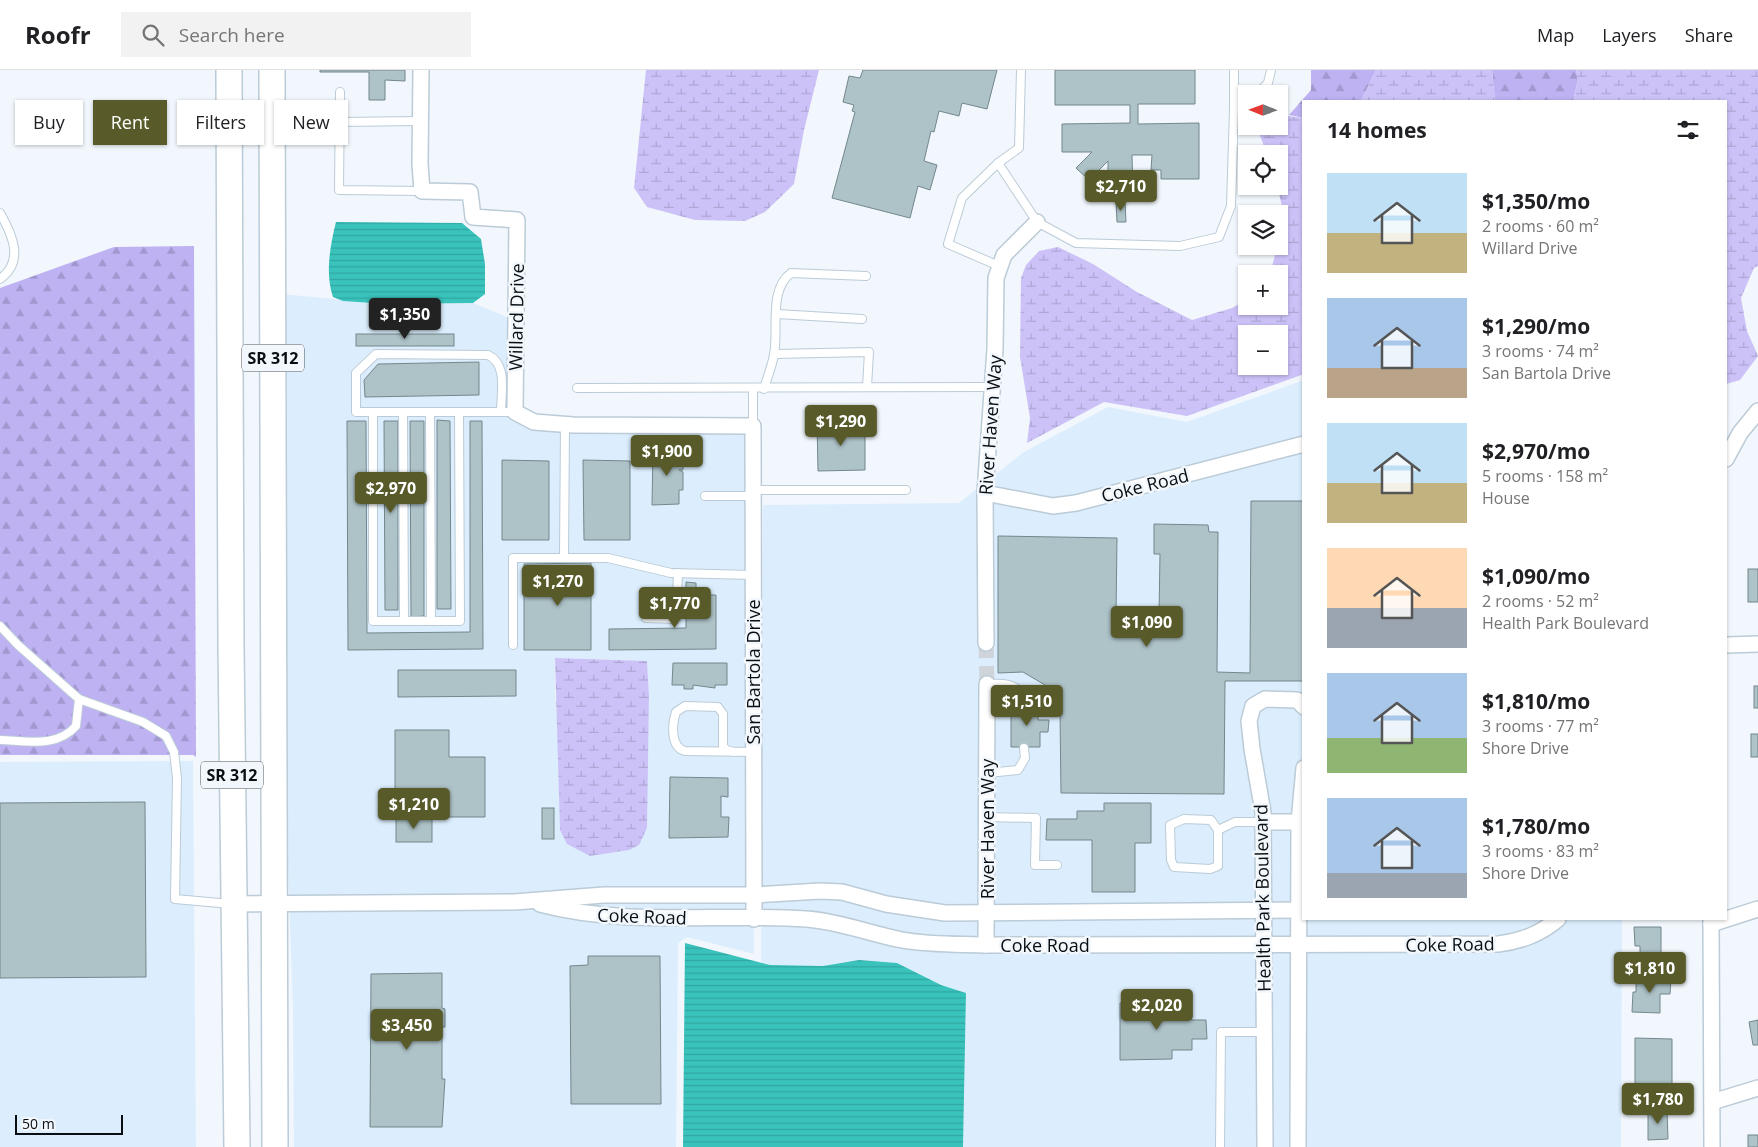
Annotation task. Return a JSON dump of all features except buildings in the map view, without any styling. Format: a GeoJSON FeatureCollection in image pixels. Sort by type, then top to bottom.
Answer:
{"type":"FeatureCollection","features":[{"type":"Feature","properties":{"kind":"main road","name":"SR 312"},"geometry":{"type":"LineString","coordinates":[[229,70],[233,904],[237,1147]]}},
{"type":"Feature","properties":{"kind":"main road","name":"SR 312"},"geometry":{"type":"LineString","coordinates":[[272,70],[275,1147]]}},
{"type":"Feature","properties":{"kind":"street"},"geometry":{"type":"LineString","coordinates":[[422,70],[420,122],[422,191]]}},
{"type":"Feature","properties":{"kind":"street","name":"Willard Drive"},"geometry":{"type":"LineString","coordinates":[[422,191],[470,192],[473,217],[517,220],[508,412]]}},
{"type":"Feature","properties":{"kind":"street","name":"River Haven Way"},"geometry":{"type":"LineString","coordinates":[[986,643],[985,493],[995,349],[996,278],[1004,255],[1037,222]]}},
{"type":"Feature","properties":{"kind":"street"},"geometry":{"type":"LineString","coordinates":[[1727,457],[1740,433],[1758,411]]}},
{"type":"Feature","properties":{"kind":"street"},"geometry":{"type":"LineString","coordinates":[[508,412],[534,422],[565,424],[753,426]]}},
{"type":"Feature","properties":{"kind":"street","name":"San Bartola Drive"},"geometry":{"type":"LineString","coordinates":[[753,426],[754,919]]}},
{"type":"Feature","properties":{"kind":"street","name":"Coke Road"},"geometry":{"type":"LineString","coordinates":[[985,493],[1054,506],[1076,503],[1302,445]]}},
{"type":"Feature","properties":{"kind":"street"},"geometry":{"type":"LineString","coordinates":[[1727,645],[1758,644]]}},
{"type":"Feature","properties":{"kind":"street","name":"River Haven Way"},"geometry":{"type":"LineString","coordinates":[[986,945],[987,684]]}},
{"type":"Feature","properties":{"kind":"street","name":"Health Park Boulevard"},"geometry":{"type":"LineString","coordinates":[[1264,1147],[1264,822],[1249,721],[1253,706],[1265,699],[1297,700],[1302,705]]}},
{"type":"Feature","properties":{"kind":"street","name":"Health Park Boulevard"},"geometry":{"type":"LineString","coordinates":[[1298,1147],[1298,944],[1301,910],[1302,804]]}},
{"type":"Feature","properties":{"kind":"street"},"geometry":{"type":"LineString","coordinates":[[1264,822],[1301,822]]}},
{"type":"Feature","properties":{"kind":"street","name":"Coke Road"},"geometry":{"type":"LineString","coordinates":[[233,904],[529,902],[604,895],[754,895],[842,892],[915,910],[945,913],[1301,910]]}},
{"type":"Feature","properties":{"kind":"street","name":"Coke Road"},"geometry":{"type":"LineString","coordinates":[[529,902],[576,914],[623,917],[807,919],[929,944],[986,945],[1498,944],[1531,936],[1556,920]]}},
{"type":"Feature","properties":{"kind":"street"},"geometry":{"type":"LineString","coordinates":[[1727,917],[1758,909]]}},
{"type":"Feature","properties":{"kind":"street"},"geometry":{"type":"LineString","coordinates":[[1711,921],[1712,1147]]}},
{"type":"Feature","properties":{"kind":"street"},"geometry":{"type":"LineString","coordinates":[[1712,1102],[1758,1088]]}},
{"type":"Feature","properties":{"kind":"lane"},"geometry":{"type":"LineString","coordinates":[[999,266],[948,244],[962,198],[998,163],[1020,148],[1021,70]]}},
{"type":"Feature","properties":{"kind":"lane"},"geometry":{"type":"LineString","coordinates":[[998,163],[1037,222],[1076,243],[1180,246],[1219,237],[1231,206],[1234,70]]}},
{"type":"Feature","properties":{"kind":"lane"},"geometry":{"type":"LineString","coordinates":[[1266,85],[1272,70]]}},
{"type":"Feature","properties":{"kind":"lane"},"geometry":{"type":"LineString","coordinates":[[340,92],[340,100]]}},
{"type":"Feature","properties":{"kind":"lane"},"geometry":{"type":"LineString","coordinates":[[1234,108],[1238,106]]}},
{"type":"Feature","properties":{"kind":"lane"},"geometry":{"type":"LineString","coordinates":[[348,122],[420,122]]}},
{"type":"Feature","properties":{"kind":"lane"},"geometry":{"type":"LineString","coordinates":[[340,145],[339,190],[422,191]]}},
{"type":"Feature","properties":{"kind":"lane"},"geometry":{"type":"LineString","coordinates":[[0,213],[15,242],[14,260],[0,279]]}},
{"type":"Feature","properties":{"kind":"lane"},"geometry":{"type":"LineString","coordinates":[[764,389],[774,354],[778,290],[785,277],[791,273],[866,276]]}},
{"type":"Feature","properties":{"kind":"lane"},"geometry":{"type":"LineString","coordinates":[[777,314],[862,318]]}},
{"type":"Feature","properties":{"kind":"lane"},"geometry":{"type":"LineString","coordinates":[[774,354],[869,352],[867,387]]}},
{"type":"Feature","properties":{"kind":"lane"},"geometry":{"type":"LineString","coordinates":[[376,354],[488,354],[496,358],[502,374],[508,412],[356,412],[356,373],[376,354]]}},
{"type":"Feature","properties":{"kind":"lane"},"geometry":{"type":"LineString","coordinates":[[578,388],[992,387]]}},
{"type":"Feature","properties":{"kind":"lane"},"geometry":{"type":"LineString","coordinates":[[753,426],[754,389]]}},
{"type":"Feature","properties":{"kind":"lane"},"geometry":{"type":"LineString","coordinates":[[373,412],[373,621],[460,622],[459,412]]}},
{"type":"Feature","properties":{"kind":"lane"},"geometry":{"type":"LineString","coordinates":[[404,412],[404,621]]}},
{"type":"Feature","properties":{"kind":"lane"},"geometry":{"type":"LineString","coordinates":[[430,412],[431,621]]}},
{"type":"Feature","properties":{"kind":"lane"},"geometry":{"type":"LineString","coordinates":[[564,557],[565,424]]}},
{"type":"Feature","properties":{"kind":"lane"},"geometry":{"type":"LineString","coordinates":[[705,496],[753,493],[906,490]]}},
{"type":"Feature","properties":{"kind":"lane"},"geometry":{"type":"LineString","coordinates":[[514,645],[513,558],[608,558],[678,573],[753,575]]}},
{"type":"Feature","properties":{"kind":"lane"},"geometry":{"type":"LineString","coordinates":[[646,618],[676,619],[678,573]]}},
{"type":"Feature","properties":{"kind":"lane"},"geometry":{"type":"LineString","coordinates":[[0,626],[18,646],[79,699],[143,722],[166,736],[174,752],[178,778],[175,899],[233,904]]}},
{"type":"Feature","properties":{"kind":"lane"},"geometry":{"type":"LineString","coordinates":[[987,684],[1006,683],[1016,687],[1024,695]]}},
{"type":"Feature","properties":{"kind":"lane"},"geometry":{"type":"LineString","coordinates":[[0,740],[47,741],[61,738],[76,726],[79,699]]}},
{"type":"Feature","properties":{"kind":"lane"},"geometry":{"type":"LineString","coordinates":[[734,752],[726,750],[723,746],[723,714],[718,707],[685,706],[676,712],[674,737],[680,750],[734,752],[754,752]]}},
{"type":"Feature","properties":{"kind":"lane"},"geometry":{"type":"LineString","coordinates":[[988,774],[1018,770],[1025,758],[1024,748]]}},
{"type":"Feature","properties":{"kind":"lane"},"geometry":{"type":"LineString","coordinates":[[987,818],[1036,818],[1035,865],[1057,865]]}},
{"type":"Feature","properties":{"kind":"lane"},"geometry":{"type":"LineString","coordinates":[[1184,819],[1211,820],[1218,830],[1218,866],[1210,869],[1174,867],[1171,860],[1170,825],[1184,819]]}},
{"type":"Feature","properties":{"kind":"lane"},"geometry":{"type":"LineString","coordinates":[[1218,830],[1235,822],[1264,822]]}},
{"type":"Feature","properties":{"kind":"lane"},"geometry":{"type":"LineString","coordinates":[[1220,1147],[1221,1032],[1264,1032]]}},
{"type":"Feature","properties":{"kind":"shaded area"},"geometry":{"type":"Polygon","coordinates":[[[281,294],[387,304],[473,303],[517,321],[518,417],[747,419],[754,954],[687,937],[678,943],[676,1147],[294,1147],[293,1011],[281,659],[281,294]],[[555,658],[555,690],[560,756],[647,743],[649,695],[647,661],[555,658]]]}},
{"type":"Feature","properties":{"kind":"shaded area"},"geometry":{"type":"Polygon","coordinates":[[[1302,381],[1302,920],[1622,920],[1621,1147],[963,1147],[966,993],[941,985],[897,963],[859,960],[823,966],[770,965],[761,962],[763,505],[959,503],[1024,452],[1108,407],[1187,422],[1302,381]]]}},
{"type":"Feature","properties":{"kind":"shaded area"},"geometry":{"type":"Polygon","coordinates":[[[193,761],[196,1147],[0,1147],[0,762],[193,761]]]}},
{"type":"Feature","properties":{"kind":"green space"},"geometry":{"type":"Polygon","coordinates":[[[646,70],[819,70],[804,130],[794,184],[765,212],[745,221],[695,220],[647,207],[634,188],[646,70]]]}},
{"type":"Feature","properties":{"kind":"green space"},"geometry":{"type":"Polygon","coordinates":[[[1311,70],[1376,70],[1361,100],[1302,100],[1311,90],[1311,70]]]}},
{"type":"Feature","properties":{"kind":"green space"},"geometry":{"type":"Polygon","coordinates":[[[1376,70],[1492,70],[1495,100],[1361,100],[1376,70]]]}},
{"type":"Feature","properties":{"kind":"green space"},"geometry":{"type":"Polygon","coordinates":[[[1492,70],[1576,70],[1578,80],[1573,100],[1495,100],[1492,70]]]}},
{"type":"Feature","properties":{"kind":"green space"},"geometry":{"type":"Polygon","coordinates":[[[1576,70],[1758,70],[1758,266],[1754,268],[1741,298],[1747,331],[1758,356],[1740,380],[1727,384],[1727,100],[1573,100],[1578,80],[1576,70]]]}},
{"type":"Feature","properties":{"kind":"green space"},"geometry":{"type":"Polygon","coordinates":[[[1302,100],[1302,118],[1289,115],[1302,100]]]}},
{"type":"Feature","properties":{"kind":"green space"},"geometry":{"type":"Polygon","coordinates":[[[1288,116],[1302,118],[1302,375],[1187,416],[1104,402],[1027,443],[1030,418],[1020,357],[1021,278],[1026,265],[1039,251],[1058,247],[1093,264],[1137,292],[1192,320],[1238,305],[1238,315],[1288,315],[1288,265],[1272,265],[1275,255],[1288,255],[1288,205],[1282,205],[1279,195],[1288,195],[1288,145],[1264,145],[1260,135],[1288,135],[1288,116]]]}},
{"type":"Feature","properties":{"kind":"green space"},"geometry":{"type":"Polygon","coordinates":[[[194,246],[196,757],[193,755],[0,755],[0,288],[114,247],[194,246]]]}},
{"type":"Feature","properties":{"kind":"green space"},"geometry":{"type":"Polygon","coordinates":[[[555,658],[647,661],[649,695],[647,828],[639,845],[629,850],[590,856],[567,844],[560,830],[555,658]]]}},
{"type":"Feature","properties":{"kind":"water"},"geometry":{"type":"Polygon","coordinates":[[[336,222],[462,223],[481,239],[485,264],[485,294],[473,303],[387,304],[343,301],[333,297],[329,269],[330,250],[336,222]]]}},
{"type":"Feature","properties":{"kind":"water"},"geometry":{"type":"Polygon","coordinates":[[[685,943],[770,965],[823,966],[859,960],[897,963],[941,985],[966,993],[963,1147],[683,1147],[685,943]]]}},
{"type":"Feature","properties":{"kind":"tunnel"},"geometry":{"type":"LineString","coordinates":[[986,643],[987,684]]}}]}
